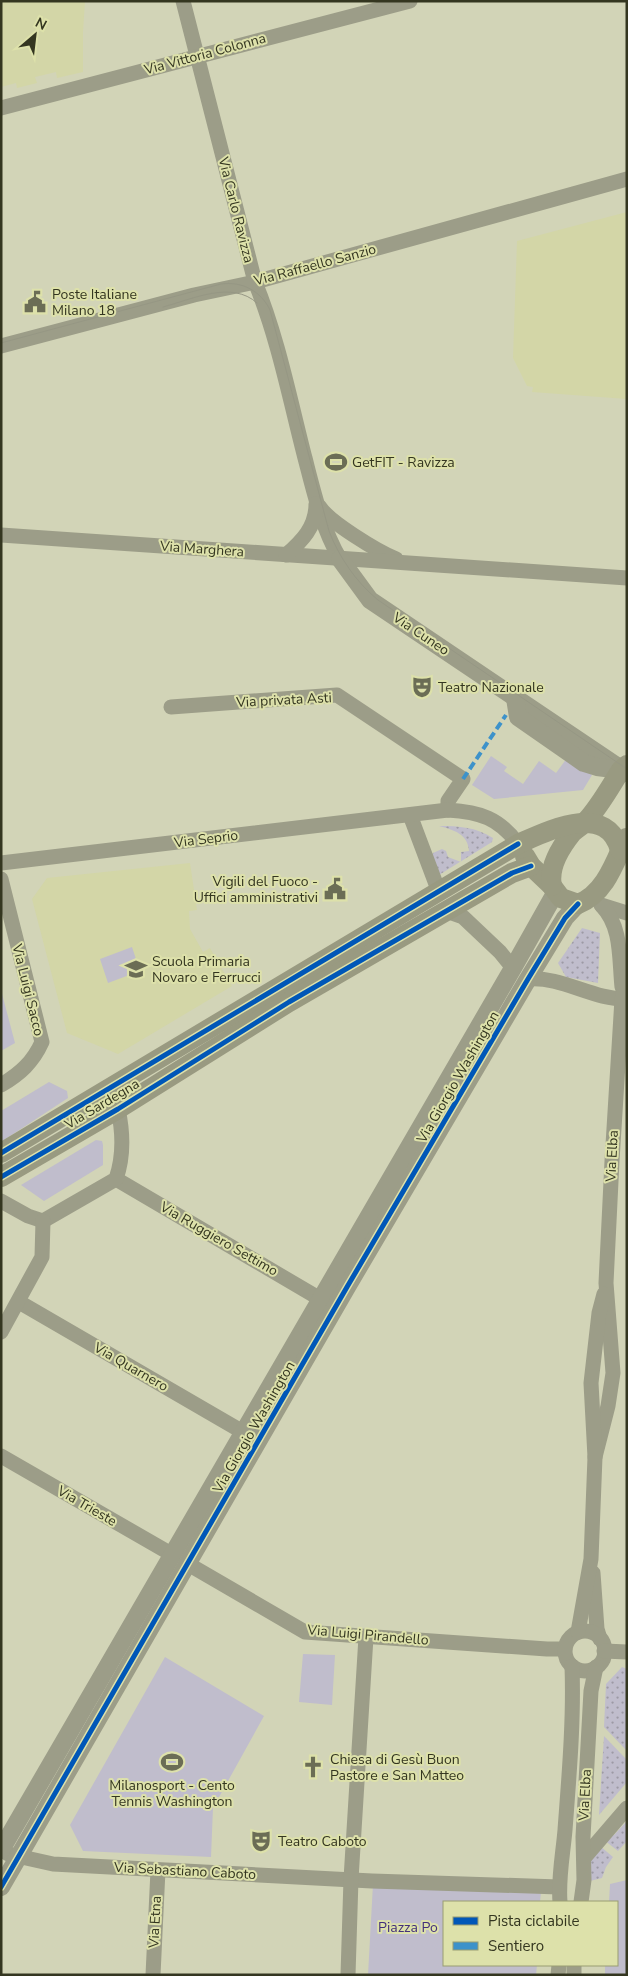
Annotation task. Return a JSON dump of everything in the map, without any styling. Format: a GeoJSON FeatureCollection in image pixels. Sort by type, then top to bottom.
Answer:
{"type":"FeatureCollection","features":[{"type":"Feature","properties":{"kind":"main road"},"geometry":{"type":"LineString","coordinates":[[553,888],[550,876],[552,866],[561,850],[573,832],[586,822],[625,769]]}},
{"type":"Feature","properties":{"kind":"main road"},"geometry":{"type":"LineString","coordinates":[[518,844],[531,866],[561,898],[588,904],[625,853],[606,829],[602,826],[586,822]]}},
{"type":"Feature","properties":{"kind":"main road","name":"Via Sardegna"},"geometry":{"type":"LineString","coordinates":[[1,1153],[518,844],[555,828],[586,822]]}},
{"type":"Feature","properties":{"kind":"main road","name":"Via Sardegna"},"geometry":{"type":"LineString","coordinates":[[1,1177],[118,1108],[289,1002],[512,873],[531,866]]}},
{"type":"Feature","properties":{"kind":"main road"},"geometry":{"type":"LineString","coordinates":[[109,1090],[118,1108]]}},
{"type":"Feature","properties":{"kind":"street","name":"Via Carlo Ravizza"},"geometry":{"type":"LineString","coordinates":[[183,1],[255,282],[268,316],[316,500],[330,540],[340,559]]}},
{"type":"Feature","properties":{"kind":"street","name":"Via Vittoria Colonna"},"geometry":{"type":"LineString","coordinates":[[1,108],[410,1]]}},
{"type":"Feature","properties":{"kind":"street","name":"Via Raffaello Sanzio"},"geometry":{"type":"LineString","coordinates":[[1,346],[194,295],[255,282],[627,179]]}},
{"type":"Feature","properties":{"kind":"street"},"geometry":{"type":"LineString","coordinates":[[286,555],[307,536],[314,517],[316,500]]}},
{"type":"Feature","properties":{"kind":"street","name":"Via Marghera"},"geometry":{"type":"LineString","coordinates":[[316,500],[322,511],[343,528],[384,554],[403,562]]}},
{"type":"Feature","properties":{"kind":"street","name":"Via Marghera"},"geometry":{"type":"LineString","coordinates":[[1,535],[627,578]]}},
{"type":"Feature","properties":{"kind":"street","name":"Via Cuneo"},"geometry":{"type":"LineString","coordinates":[[340,559],[370,600],[625,769]]}},
{"type":"Feature","properties":{"kind":"street","name":"Via privata Asti"},"geometry":{"type":"LineString","coordinates":[[171,707],[337,696],[463,778],[448,802],[448,810]]}},
{"type":"Feature","properties":{"kind":"street","name":"Via Seprio"},"geometry":{"type":"LineString","coordinates":[[1,863],[448,810],[470,812],[488,818],[509,831],[518,844]]}},
{"type":"Feature","properties":{"kind":"street"},"geometry":{"type":"LineString","coordinates":[[410,815],[439,892]]}},
{"type":"Feature","properties":{"kind":"street","name":"Via Luigi Sacco"},"geometry":{"type":"LineString","coordinates":[[1,879],[42,1042],[32,1061],[15,1077],[1,1085]]}},
{"type":"Feature","properties":{"kind":"street","name":"Via Giorgio Washington"},"geometry":{"type":"LineString","coordinates":[[1,1852],[180,1560],[259,1441],[329,1304],[553,898],[553,888]]}},
{"type":"Feature","properties":{"kind":"street"},"geometry":{"type":"LineString","coordinates":[[588,904],[627,913]]}},
{"type":"Feature","properties":{"kind":"street"},"geometry":{"type":"LineString","coordinates":[[588,904],[610,914],[618,935],[625,999]]}},
{"type":"Feature","properties":{"kind":"street","name":"Via Giorgio Washington"},"geometry":{"type":"LineString","coordinates":[[1,1887],[180,1560],[243,1432],[329,1304],[565,918],[588,904]]}},
{"type":"Feature","properties":{"kind":"street"},"geometry":{"type":"LineString","coordinates":[[446,911],[463,917],[500,952],[513,968]]}},
{"type":"Feature","properties":{"kind":"street"},"geometry":{"type":"LineString","coordinates":[[625,999],[627,976]]}},
{"type":"Feature","properties":{"kind":"street"},"geometry":{"type":"LineString","coordinates":[[528,979],[538,978],[605,996],[625,999]]}},
{"type":"Feature","properties":{"kind":"street","name":"Via Elba"},"geometry":{"type":"LineString","coordinates":[[578,1632],[590,1559],[595,1457],[591,1383],[599,1313],[606,1283],[612,1162],[625,999]]}},
{"type":"Feature","properties":{"kind":"street"},"geometry":{"type":"LineString","coordinates":[[1,1202],[28,1216],[43,1221],[116,1179],[121,1163],[122,1126],[118,1108]]}},
{"type":"Feature","properties":{"kind":"street","name":"Via Ruggiero Settimo"},"geometry":{"type":"LineString","coordinates":[[116,1179],[329,1304]]}},
{"type":"Feature","properties":{"kind":"street"},"geometry":{"type":"LineString","coordinates":[[1,1332],[42,1257],[43,1221]]}},
{"type":"Feature","properties":{"kind":"street","name":"Via Elba"},"geometry":{"type":"LineString","coordinates":[[595,1457],[608,1406],[620,1373],[606,1283]]}},
{"type":"Feature","properties":{"kind":"street","name":"Via Quarnero"},"geometry":{"type":"LineString","coordinates":[[19,1302],[243,1432]]}},
{"type":"Feature","properties":{"kind":"street"},"geometry":{"type":"LineString","coordinates":[[591,1383],[599,1375],[620,1373]]}},
{"type":"Feature","properties":{"kind":"street"},"geometry":{"type":"LineString","coordinates":[[243,1432],[259,1441]]}},
{"type":"Feature","properties":{"kind":"street","name":"Via Trieste"},"geometry":{"type":"LineString","coordinates":[[1,1456],[180,1560]]}},
{"type":"Feature","properties":{"kind":"street","name":"Via Elba"},"geometry":{"type":"LineString","coordinates":[[590,1559],[594,1587],[596,1630],[602,1645]]}},
{"type":"Feature","properties":{"kind":"street","name":"Via Luigi Pirandello"},"geometry":{"type":"LineString","coordinates":[[180,1560],[305,1632],[565,1649]]}},
{"type":"Feature","properties":{"kind":"street"},"geometry":{"type":"LineString","coordinates":[[602,1645],[602,1660],[596,1667],[582,1670],[572,1666],[567,1660],[565,1649],[568,1640],[578,1632],[592,1633],[602,1645],[627,1652]]}},
{"type":"Feature","properties":{"kind":"street"},"geometry":{"type":"LineString","coordinates":[[348,1975],[351,1879],[366,1637]]}},
{"type":"Feature","properties":{"kind":"street","name":"Via Elba"},"geometry":{"type":"LineString","coordinates":[[559,1895],[566,1823],[573,1690],[572,1666]]}},
{"type":"Feature","properties":{"kind":"street","name":"Via Elba"},"geometry":{"type":"LineString","coordinates":[[584,1858],[591,1691],[596,1667]]}},
{"type":"Feature","properties":{"kind":"street","name":"Via Elba"},"geometry":{"type":"LineString","coordinates":[[584,1858],[627,1808]]}},
{"type":"Feature","properties":{"kind":"street","name":"Via Sebastiano Caboto"},"geometry":{"type":"LineString","coordinates":[[1,1852],[53,1864],[351,1879]]}},
{"type":"Feature","properties":{"kind":"street"},"geometry":{"type":"LineString","coordinates":[[581,1901],[584,1858]]}},
{"type":"Feature","properties":{"kind":"street","name":"Via Etna"},"geometry":{"type":"LineString","coordinates":[[153,1975],[158,1870]]}},
{"type":"Feature","properties":{"kind":"street"},"geometry":{"type":"LineString","coordinates":[[351,1879],[559,1895]]}},
{"type":"Feature","properties":{"kind":"shaded area"},"geometry":{"type":"Polygon","coordinates":[[[1,1],[85,1],[83,72],[57,78],[56,72],[35,77],[37,83],[17,88],[16,83],[1,87],[1,1]]]}},
{"type":"Feature","properties":{"kind":"shaded area"},"geometry":{"type":"Polygon","coordinates":[[[627,212],[627,399],[532,392],[533,387],[527,386],[513,358],[517,241],[627,212]]]}},
{"type":"Feature","properties":{"kind":"shaded area","name":"Scuola Primaria Novaro e Ferrucci"},"geometry":{"type":"Polygon","coordinates":[[[190,863],[197,910],[189,911],[190,929],[203,952],[210,948],[232,986],[118,1054],[67,1033],[32,899],[47,878],[190,863]]]}},
{"type":"Feature","properties":{"kind":"green space"},"geometry":{"type":"Polygon","coordinates":[[[491,756],[507,767],[504,771],[523,784],[539,761],[556,773],[567,758],[592,775],[583,790],[494,799],[472,785],[491,756]]]}},
{"type":"Feature","properties":{"kind":"green space"},"geometry":{"type":"Polygon","coordinates":[[[439,826],[474,829],[493,838],[492,842],[461,861],[461,852],[469,851],[466,840],[455,831],[439,826]]]}},
{"type":"Feature","properties":{"kind":"green space"},"geometry":{"type":"Polygon","coordinates":[[[442,849],[446,851],[448,857],[460,862],[439,875],[430,858],[433,853],[442,849]]]}},
{"type":"Feature","properties":{"kind":"green space"},"geometry":{"type":"Polygon","coordinates":[[[582,928],[600,933],[598,983],[566,977],[558,963],[582,928]]]}},
{"type":"Feature","properties":{"kind":"green space"},"geometry":{"type":"Polygon","coordinates":[[[132,947],[140,971],[108,983],[100,959],[132,947]]]}},
{"type":"Feature","properties":{"kind":"green space"},"geometry":{"type":"Polygon","coordinates":[[[1,990],[15,1043],[1,1051],[1,990]]]}},
{"type":"Feature","properties":{"kind":"green space"},"geometry":{"type":"Polygon","coordinates":[[[49,1082],[67,1091],[68,1098],[1,1142],[1,1111],[49,1082]]]}},
{"type":"Feature","properties":{"kind":"green space"},"geometry":{"type":"Polygon","coordinates":[[[96,1140],[102,1141],[103,1165],[44,1201],[21,1185],[96,1140]]]}},
{"type":"Feature","properties":{"kind":"green space"},"geometry":{"type":"Polygon","coordinates":[[[303,1654],[335,1655],[332,1705],[299,1702],[303,1654]]]}},
{"type":"Feature","properties":{"kind":"green space","name":"Milanosport - Cento Tennis Washington"},"geometry":{"type":"Polygon","coordinates":[[[165,1657],[264,1716],[213,1808],[211,1857],[83,1851],[70,1825],[165,1657]]]}},
{"type":"Feature","properties":{"kind":"green space"},"geometry":{"type":"Polygon","coordinates":[[[622,1667],[627,1669],[627,1751],[604,1727],[606,1684],[622,1667]]]}},
{"type":"Feature","properties":{"kind":"green space"},"geometry":{"type":"Polygon","coordinates":[[[604,1736],[627,1760],[627,1782],[599,1815],[604,1736]]]}},
{"type":"Feature","properties":{"kind":"green space"},"geometry":{"type":"Polygon","coordinates":[[[627,1821],[627,1841],[618,1851],[604,1840],[608,1836],[614,1835],[627,1821]]]}},
{"type":"Feature","properties":{"kind":"green space"},"geometry":{"type":"Polygon","coordinates":[[[600,1846],[613,1857],[606,1867],[602,1878],[590,1881],[590,1860],[600,1846]]]}},
{"type":"Feature","properties":{"kind":"green space"},"geometry":{"type":"Polygon","coordinates":[[[627,1880],[627,1975],[605,1975],[605,1966],[618,1966],[618,1901],[609,1901],[610,1884],[627,1880]]]}},
{"type":"Feature","properties":{"kind":"green space","name":"Piazza Po"},"geometry":{"type":"Polygon","coordinates":[[[373,1884],[541,1892],[540,1901],[443,1901],[443,1966],[537,1966],[536,1975],[368,1975],[373,1884]]]}},
{"type":"Feature","properties":{"kind":"tram line"},"geometry":{"type":"LineString","coordinates":[[1,343],[221,284],[236,284],[256,293],[270,310],[329,531],[343,560],[355,577],[378,600],[627,769]]}},
{"type":"Feature","properties":{"kind":"tram line"},"geometry":{"type":"LineString","coordinates":[[163,307],[199,296],[224,292],[247,296],[257,303]]}},
{"type":"Feature","properties":{"kind":"marked path"},"geometry":{"type":"LineString","coordinates":[[463,779],[506,715]]}},
{"type":"Feature","properties":{"kind":"cycle path"},"geometry":{"type":"LineString","coordinates":[[1,1153],[518,844]]}},
{"type":"Feature","properties":{"kind":"cycle path"},"geometry":{"type":"LineString","coordinates":[[1,1177],[118,1109],[289,1002],[512,873],[531,866]]}},
{"type":"Feature","properties":{"kind":"cycle path"},"geometry":{"type":"LineString","coordinates":[[1,1887],[347,1287],[528,979],[565,918],[578,904]]}},
{"type":"Feature","properties":{"kind":"place","name":"Poste Italiane Milano 18"},"geometry":{"type":"Point","coordinates":[35,302]}},
{"type":"Feature","properties":{"kind":"place","name":"GetFIT - Ravizza"},"geometry":{"type":"Point","coordinates":[336,462]}},
{"type":"Feature","properties":{"kind":"place","name":"Teatro Nazionale"},"geometry":{"type":"Point","coordinates":[422,687]}},
{"type":"Feature","properties":{"kind":"place","name":"Vigili del Fuoco - Uffici amministrativi"},"geometry":{"type":"Point","coordinates":[335,889]}},
{"type":"Feature","properties":{"kind":"place","name":"Scuola Primaria Novaro e Ferrucci"},"geometry":{"type":"Point","coordinates":[136,969]}},
{"type":"Feature","properties":{"kind":"place","name":"Milanosport - Cento Tennis Washington"},"geometry":{"type":"Point","coordinates":[172,1762]}},
{"type":"Feature","properties":{"kind":"place","name":"Chiesa di Gesù Buon Pastore e San Matteo"},"geometry":{"type":"Point","coordinates":[313,1767]}},
{"type":"Feature","properties":{"kind":"place","name":"Teatro Caboto"},"geometry":{"type":"Point","coordinates":[261,1841]}}]}
